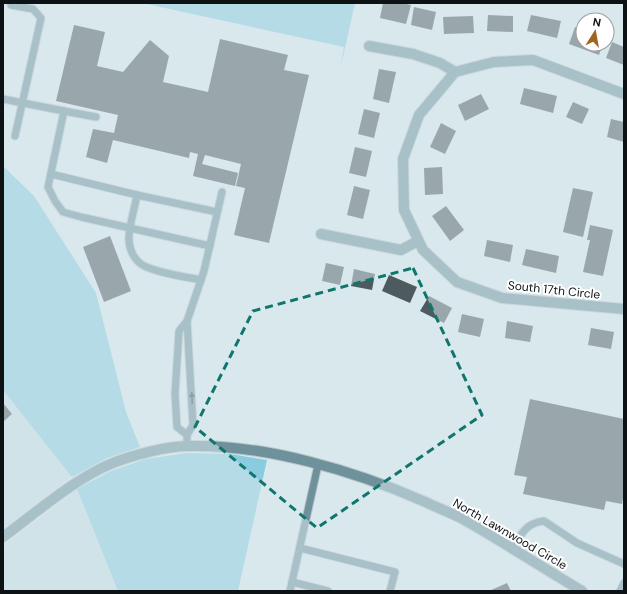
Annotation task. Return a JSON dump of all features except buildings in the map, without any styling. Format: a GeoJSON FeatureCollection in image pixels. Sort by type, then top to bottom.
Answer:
{"type":"FeatureCollection","features":[{"type":"Feature","properties":{"kind":"street"},"geometry":{"type":"LineString","coordinates":[[369,46],[413,54],[440,63],[455,72],[494,62],[533,60],[624,94]]}},
{"type":"Feature","properties":{"kind":"street","name":"South 17th Circle"},"geometry":{"type":"LineString","coordinates":[[455,72],[419,115],[403,159],[404,210],[423,250],[457,282],[502,298],[624,310]]}},
{"type":"Feature","properties":{"kind":"street"},"geometry":{"type":"LineString","coordinates":[[321,234],[401,250],[418,241]]}},
{"type":"Feature","properties":{"kind":"street","name":"North Lawnwood Circle"},"geometry":{"type":"LineString","coordinates":[[3,537],[75,482],[109,465],[144,452],[187,440],[295,458],[359,476],[400,491],[460,518],[582,591]]}},
{"type":"Feature","properties":{"kind":"lane"},"geometry":{"type":"LineString","coordinates":[[11,5],[33,9],[42,18],[15,136]]}},
{"type":"Feature","properties":{"kind":"lane"},"geometry":{"type":"LineString","coordinates":[[3,99],[96,117]]}},
{"type":"Feature","properties":{"kind":"lane"},"geometry":{"type":"LineString","coordinates":[[64,111],[48,187],[55,201],[63,212],[210,246]]}},
{"type":"Feature","properties":{"kind":"lane"},"geometry":{"type":"LineString","coordinates":[[51,174],[137,195],[218,212]]}},
{"type":"Feature","properties":{"kind":"lane"},"geometry":{"type":"LineString","coordinates":[[187,321],[194,425],[187,440],[177,427],[175,394],[179,331],[187,321],[201,280],[222,192]]}},
{"type":"Feature","properties":{"kind":"lane"},"geometry":{"type":"LineString","coordinates":[[137,195],[129,239],[130,247],[135,257],[141,264],[150,269],[201,280]]}},
{"type":"Feature","properties":{"kind":"lane"},"geometry":{"type":"LineString","coordinates":[[290,591],[318,465]]}},
{"type":"Feature","properties":{"kind":"lane"},"geometry":{"type":"LineString","coordinates":[[512,549],[526,527],[534,522],[544,521],[577,543],[624,564]]}},
{"type":"Feature","properties":{"kind":"lane"},"geometry":{"type":"LineString","coordinates":[[300,548],[394,572],[390,591]]}},
{"type":"Feature","properties":{"kind":"lane"},"geometry":{"type":"LineString","coordinates":[[292,582],[328,591]]}},
{"type":"Feature","properties":{"kind":"lane"},"geometry":{"type":"LineString","coordinates":[[620,591],[624,583]]}},
{"type":"Feature","properties":{"kind":"highlighted area"},"geometry":{"type":"Polygon","coordinates":[[[413,268],[482,415],[317,528],[195,427],[253,311],[413,268]]]}},
{"type":"Feature","properties":{"kind":"shaded area"},"geometry":{"type":"Polygon","coordinates":[[[142,3],[355,3],[341,66],[344,47],[142,3]]]}},
{"type":"Feature","properties":{"kind":"shaded area"},"geometry":{"type":"Polygon","coordinates":[[[3,166],[34,196],[96,293],[126,412],[140,447],[107,458],[72,477],[3,390],[3,166]]]}},
{"type":"Feature","properties":{"kind":"shaded area"},"geometry":{"type":"Polygon","coordinates":[[[3,390],[72,476],[3,529],[3,390]]]}},
{"type":"Feature","properties":{"kind":"shaded area"},"geometry":{"type":"Polygon","coordinates":[[[187,453],[230,454],[267,460],[238,591],[118,591],[77,489],[111,471],[146,459],[187,453]]]}},
{"type":"Feature","properties":{"kind":"shaded area"},"geometry":{"type":"Polygon","coordinates":[[[77,489],[118,591],[3,591],[3,546],[77,489]]]}}]}
